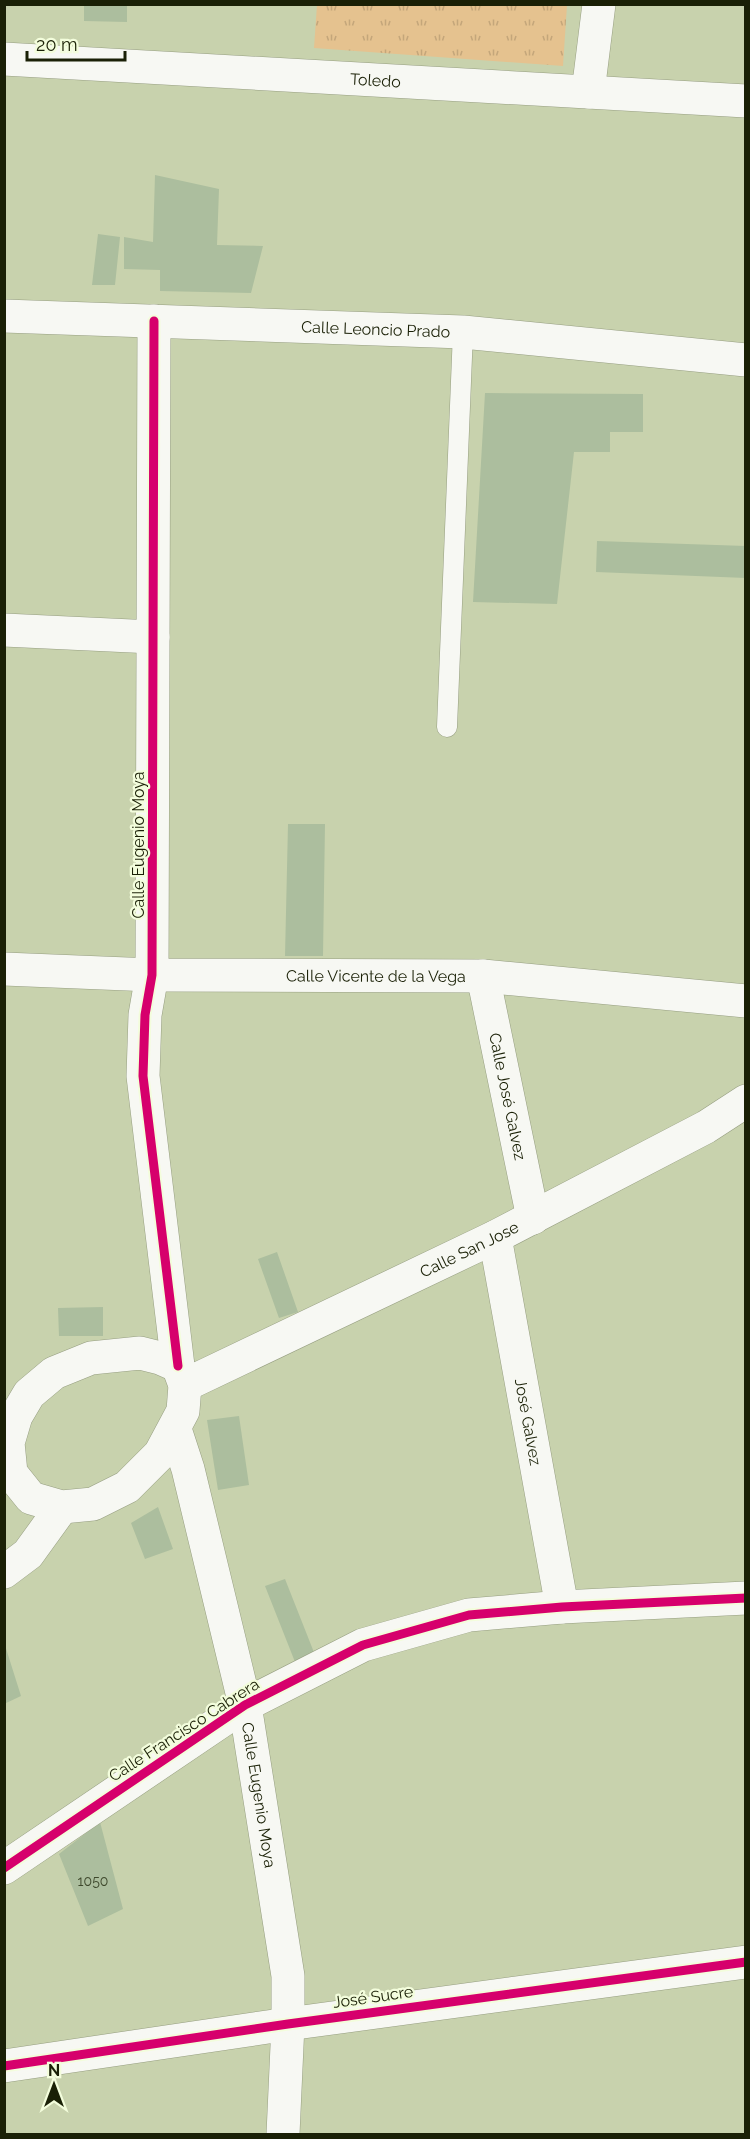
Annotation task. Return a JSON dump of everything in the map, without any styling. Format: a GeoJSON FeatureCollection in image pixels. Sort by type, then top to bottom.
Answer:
{"type":"FeatureCollection","features":[{"type":"Feature","properties":{"kind":"street"},"geometry":{"type":"LineString","coordinates":[[588,92],[599,4]]}},
{"type":"Feature","properties":{"kind":"street","name":"Toledo"},"geometry":{"type":"LineString","coordinates":[[4,59],[746,101]]}},
{"type":"Feature","properties":{"kind":"street","name":"Calle Leoncio Prado"},"geometry":{"type":"LineString","coordinates":[[4,316],[464,332],[746,360]]}},
{"type":"Feature","properties":{"kind":"street","name":"Calle Eugenio Moya"},"geometry":{"type":"LineString","coordinates":[[154,321],[152,975],[145,1015],[143,1076],[181,1375]]}},
{"type":"Feature","properties":{"kind":"street"},"geometry":{"type":"LineString","coordinates":[[4,630],[153,637]]}},
{"type":"Feature","properties":{"kind":"street","name":"Calle Vicente de la Vega"},"geometry":{"type":"LineString","coordinates":[[4,969],[152,975],[483,976],[746,1001]]}},
{"type":"Feature","properties":{"kind":"street","name":"Calle José Galvez"},"geometry":{"type":"LineString","coordinates":[[483,976],[533,1218]]}},
{"type":"Feature","properties":{"kind":"street","name":"Calle San Jose"},"geometry":{"type":"LineString","coordinates":[[181,1375],[495,1237],[706,1127],[746,1101]]}},
{"type":"Feature","properties":{"kind":"street","name":"José Galvez"},"geometry":{"type":"LineString","coordinates":[[495,1237],[562,1607]]}},
{"type":"Feature","properties":{"kind":"street"},"geometry":{"type":"LineString","coordinates":[[140,1353],[160,1358],[181,1375],[183,1411],[175,1428],[160,1454],[127,1487],[93,1504],[62,1507],[32,1498],[11,1473],[7,1459],[8,1443],[16,1416],[29,1394],[54,1373],[91,1358],[140,1353]]}},
{"type":"Feature","properties":{"kind":"street","name":"Calle Eugenio Moya"},"geometry":{"type":"LineString","coordinates":[[175,1428],[188,1469],[245,1705],[288,1976],[283,2134]]}},
{"type":"Feature","properties":{"kind":"street"},"geometry":{"type":"LineString","coordinates":[[4,1572],[28,1554],[62,1507]]}},
{"type":"Feature","properties":{"kind":"street","name":"Calle Francisco Cabrera"},"geometry":{"type":"LineString","coordinates":[[4,1868],[245,1705],[363,1645],[469,1615],[562,1607],[746,1598]]}},
{"type":"Feature","properties":{"kind":"street","name":"José Sucre"},"geometry":{"type":"LineString","coordinates":[[4,2066],[288,2024],[746,1962]]}},
{"type":"Feature","properties":{"kind":"lane"},"geometry":{"type":"LineString","coordinates":[[447,727],[464,332]]}},
{"type":"Feature","properties":{"kind":"green space"},"geometry":{"type":"Polygon","coordinates":[[[317,5],[567,5],[563,66],[314,48],[317,5]]]}},
{"type":"Feature","properties":{"kind":"building"},"geometry":{"type":"Polygon","coordinates":[[[84,4],[127,4],[127,22],[84,21],[84,4]]]}},
{"type":"Feature","properties":{"kind":"building"},"geometry":{"type":"Polygon","coordinates":[[[155,175],[219,189],[217,245],[263,246],[251,293],[160,291],[160,270],[124,269],[124,237],[153,242],[155,175]]]}},
{"type":"Feature","properties":{"kind":"building"},"geometry":{"type":"Polygon","coordinates":[[[98,234],[120,237],[115,285],[92,285],[98,234]]]}},
{"type":"Feature","properties":{"kind":"building"},"geometry":{"type":"Polygon","coordinates":[[[485,393],[643,394],[643,432],[610,432],[610,452],[574,452],[557,604],[473,602],[485,393]]]}},
{"type":"Feature","properties":{"kind":"building"},"geometry":{"type":"Polygon","coordinates":[[[597,541],[746,546],[746,578],[596,572],[597,541]]]}},
{"type":"Feature","properties":{"kind":"building"},"geometry":{"type":"Polygon","coordinates":[[[288,824],[325,824],[323,956],[285,956],[288,824]]]}},
{"type":"Feature","properties":{"kind":"building"},"geometry":{"type":"Polygon","coordinates":[[[277,1252],[298,1312],[279,1318],[258,1259],[277,1252]]]}},
{"type":"Feature","properties":{"kind":"building"},"geometry":{"type":"Polygon","coordinates":[[[103,1307],[103,1336],[59,1336],[58,1308],[103,1307]]]}},
{"type":"Feature","properties":{"kind":"building"},"geometry":{"type":"Polygon","coordinates":[[[239,1416],[249,1485],[218,1490],[207,1420],[239,1416]]]}},
{"type":"Feature","properties":{"kind":"building"},"geometry":{"type":"Polygon","coordinates":[[[158,1507],[173,1549],[145,1559],[131,1523],[158,1507]]]}},
{"type":"Feature","properties":{"kind":"building"},"geometry":{"type":"Polygon","coordinates":[[[285,1579],[317,1660],[297,1667],[265,1586],[285,1579]]]}},
{"type":"Feature","properties":{"kind":"building"},"geometry":{"type":"Polygon","coordinates":[[[4,1642],[21,1696],[4,1704],[4,1642]]]}},
{"type":"Feature","properties":{"kind":"building"},"geometry":{"type":"Polygon","coordinates":[[[100,1822],[123,1909],[88,1926],[59,1854],[100,1822]]]}},
{"type":"Feature","properties":{"kind":"cycle path"},"geometry":{"type":"LineString","coordinates":[[154,321],[152,975],[145,1015],[143,1076],[178,1366]]}},
{"type":"Feature","properties":{"kind":"cycle path"},"geometry":{"type":"LineString","coordinates":[[4,1868],[245,1705],[363,1645],[469,1615],[562,1607],[746,1598]]}},
{"type":"Feature","properties":{"kind":"cycle path"},"geometry":{"type":"LineString","coordinates":[[4,2066],[288,2024],[746,1962]]}}]}
